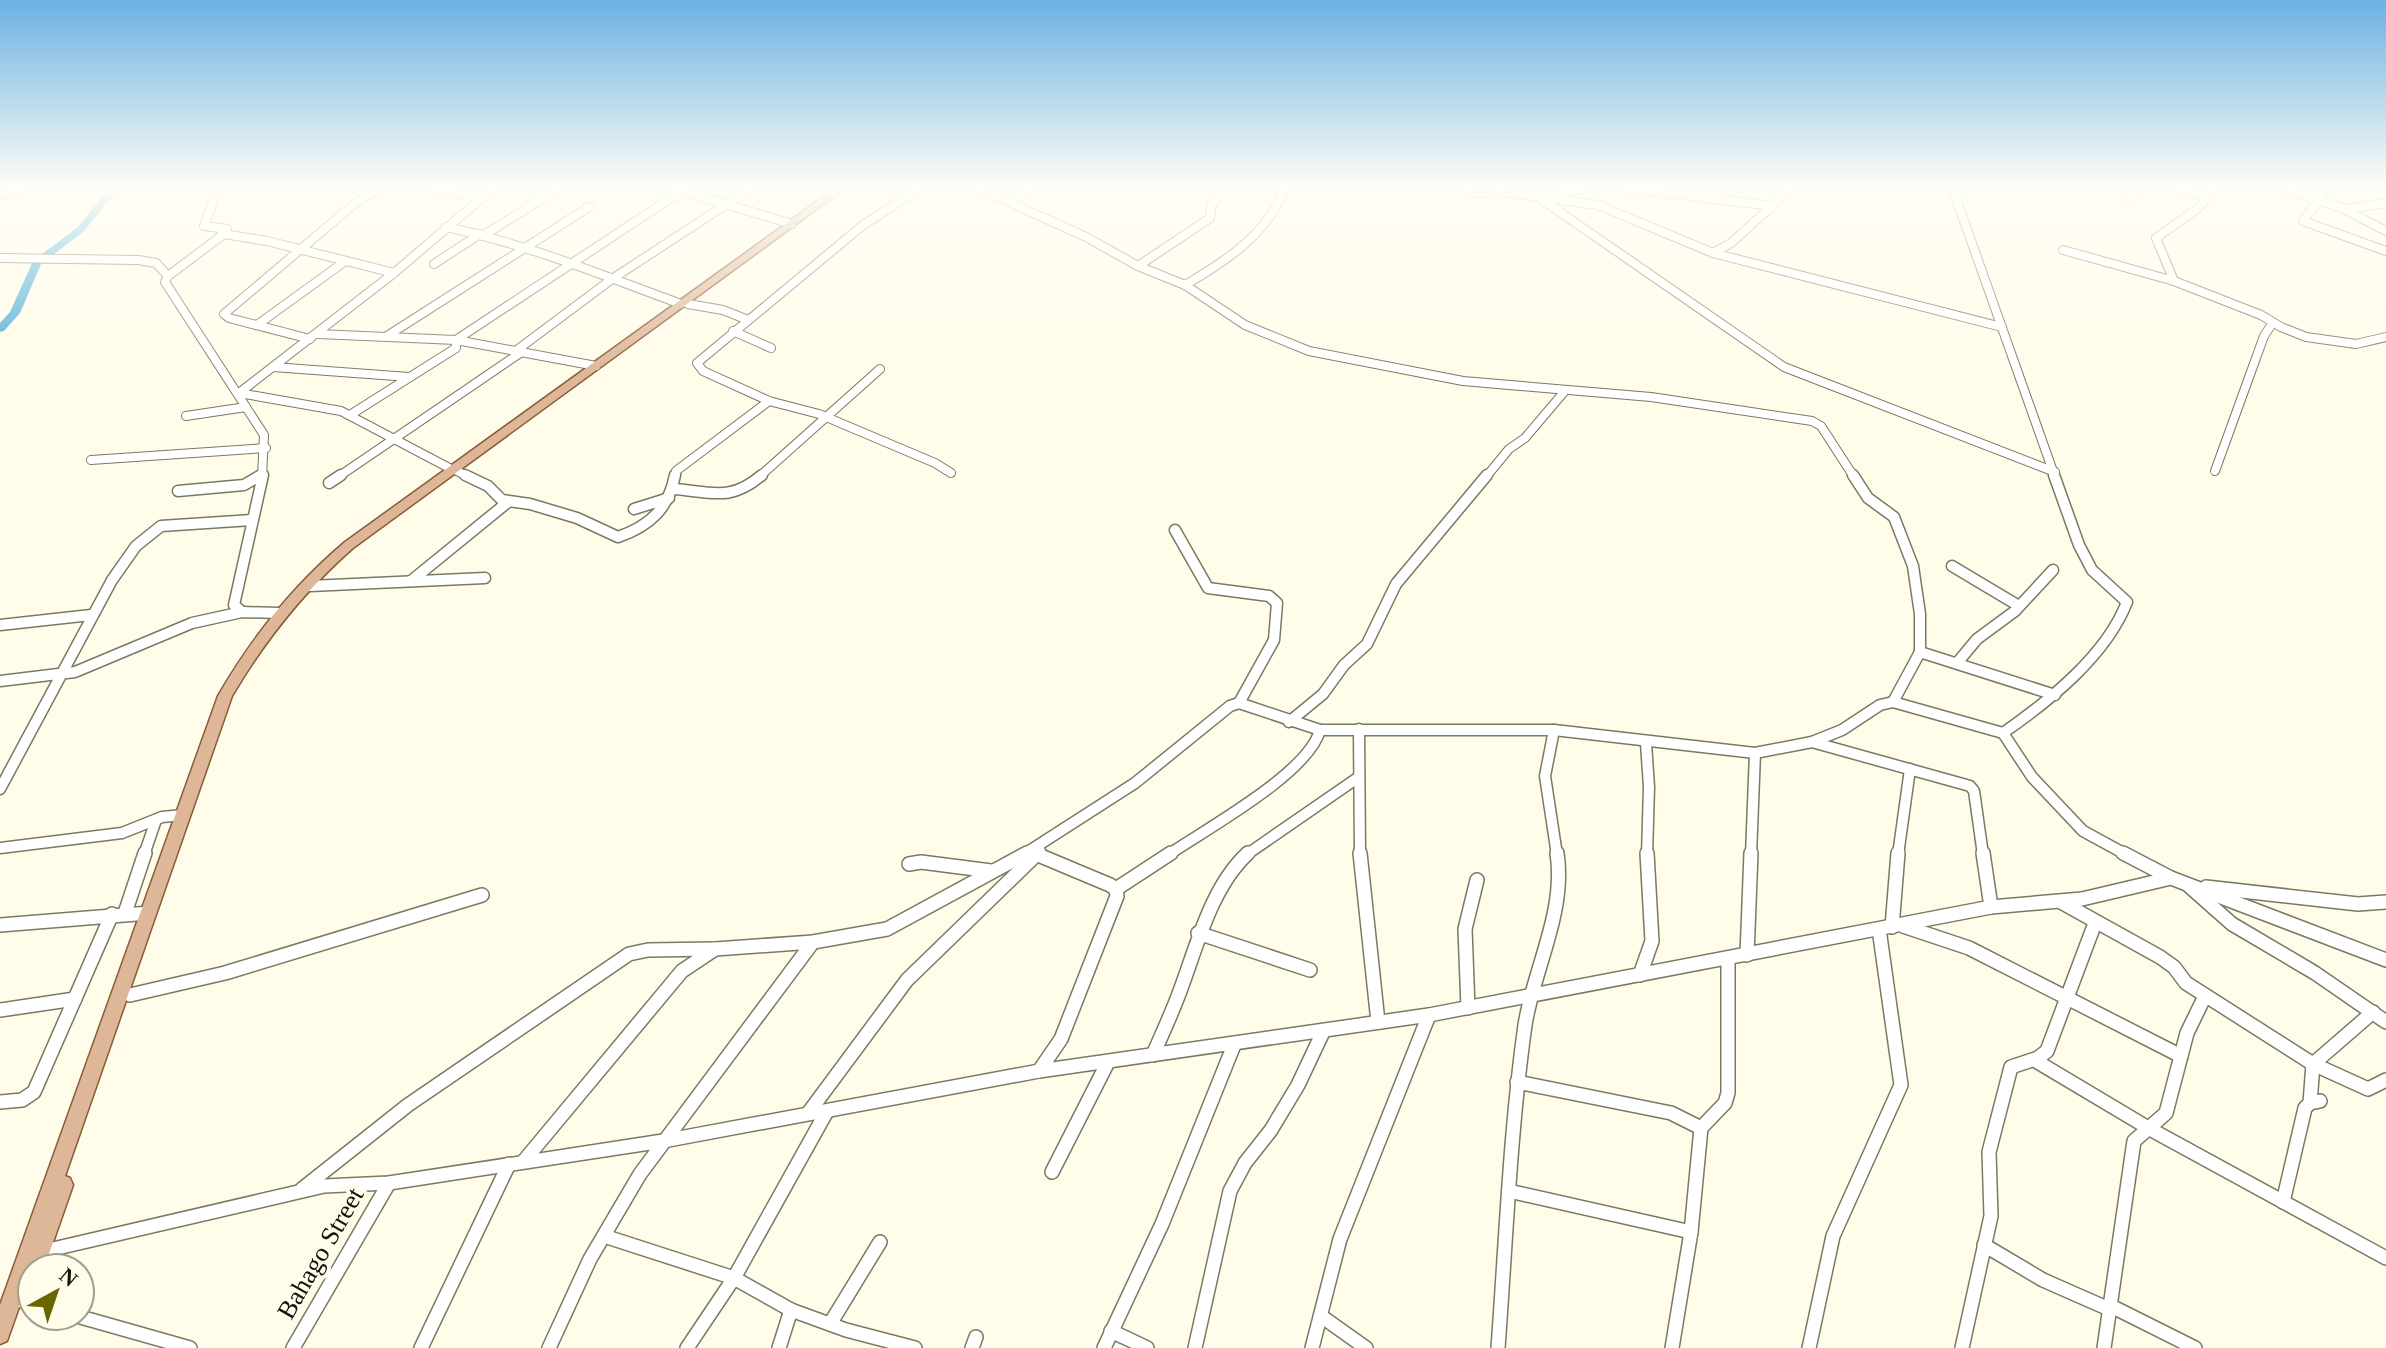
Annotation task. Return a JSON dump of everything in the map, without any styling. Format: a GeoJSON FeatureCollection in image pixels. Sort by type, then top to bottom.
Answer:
{"type":"FeatureCollection","features":[{"type":"Feature","properties":{"kind":"main road"},"geometry":{"type":"LineString","coordinates":[[40,1252],[149,913],[225,696],[258,639],[279,613],[338,555],[760,250]]}},
{"type":"Feature","properties":{"kind":"main road"},"geometry":{"type":"LineString","coordinates":[[33,1252],[96,1077],[130,995],[238,688],[266,638],[310,586],[354,546],[596,366],[685,304]]}},
{"type":"Feature","properties":{"kind":"main road"},"geometry":{"type":"LineString","coordinates":[[0,1334],[16,1300]]}},
{"type":"Feature","properties":{"kind":"main road"},"geometry":{"type":"LineString","coordinates":[[5,1348],[16,1300]]}},
{"type":"Feature","properties":{"kind":"street"},"geometry":{"type":"LineString","coordinates":[[202,250],[168,276],[167,286],[239,393],[264,435],[266,448],[234,605],[242,612]]}},
{"type":"Feature","properties":{"kind":"street"},"geometry":{"type":"LineString","coordinates":[[299,250],[224,314],[257,325],[314,336],[456,340],[596,366]]}},
{"type":"Feature","properties":{"kind":"street"},"geometry":{"type":"LineString","coordinates":[[303,250],[394,273]]}},
{"type":"Feature","properties":{"kind":"street"},"geometry":{"type":"LineString","coordinates":[[239,393],[420,250]]}},
{"type":"Feature","properties":{"kind":"street"},"geometry":{"type":"LineString","coordinates":[[434,264],[457,250]]}},
{"type":"Feature","properties":{"kind":"street"},"geometry":{"type":"LineString","coordinates":[[387,336],[521,250]]}},
{"type":"Feature","properties":{"kind":"street"},"geometry":{"type":"LineString","coordinates":[[530,250],[685,304],[723,310],[748,320]]}},
{"type":"Feature","properties":{"kind":"street"},"geometry":{"type":"LineString","coordinates":[[456,340],[590,250]]}},
{"type":"Feature","properties":{"kind":"street"},"geometry":{"type":"LineString","coordinates":[[329,483],[520,351],[612,279],[656,250]]}},
{"type":"Feature","properties":{"kind":"street"},"geometry":{"type":"LineString","coordinates":[[833,250],[699,358],[698,366],[769,401],[828,418],[935,463],[951,473]]}},
{"type":"Feature","properties":{"kind":"street"},"geometry":{"type":"LineString","coordinates":[[1109,250],[1138,266],[1185,285],[1245,325],[1309,351],[1441,377],[1564,392],[1651,397],[1812,421],[1821,426],[1868,498],[1894,517],[1902,532],[1920,614],[1920,652],[1893,702]]}},
{"type":"Feature","properties":{"kind":"street"},"geometry":{"type":"LineString","coordinates":[[1138,266],[1162,250]]}},
{"type":"Feature","properties":{"kind":"street"},"geometry":{"type":"LineString","coordinates":[[1185,285],[1217,266],[1236,250]]}},
{"type":"Feature","properties":{"kind":"street"},"geometry":{"type":"LineString","coordinates":[[1615,250],[1784,367],[2055,472]]}},
{"type":"Feature","properties":{"kind":"street"},"geometry":{"type":"LineString","coordinates":[[1706,250],[2002,327]]}},
{"type":"Feature","properties":{"kind":"street"},"geometry":{"type":"LineString","coordinates":[[1713,253],[1719,250]]}},
{"type":"Feature","properties":{"kind":"street"},"geometry":{"type":"LineString","coordinates":[[1734,250],[1739,259]]}},
{"type":"Feature","properties":{"kind":"street"},"geometry":{"type":"LineString","coordinates":[[1974,250],[2085,560],[2127,602],[2127,608],[2055,695],[2003,733]]}},
{"type":"Feature","properties":{"kind":"street"},"geometry":{"type":"LineString","coordinates":[[2063,250],[2174,281],[2261,315],[2272,324],[2332,342],[2358,344],[2386,337]]}},
{"type":"Feature","properties":{"kind":"street"},"geometry":{"type":"LineString","coordinates":[[2161,250],[2174,281]]}},
{"type":"Feature","properties":{"kind":"street"},"geometry":{"type":"LineString","coordinates":[[0,258],[156,263],[168,276]]}},
{"type":"Feature","properties":{"kind":"street"},"geometry":{"type":"LineString","coordinates":[[257,325],[344,262]]}},
{"type":"Feature","properties":{"kind":"street"},"geometry":{"type":"LineString","coordinates":[[2215,471],[2264,336],[2272,324]]}},
{"type":"Feature","properties":{"kind":"street"},"geometry":{"type":"LineString","coordinates":[[733,331],[771,348]]}},
{"type":"Feature","properties":{"kind":"street"},"geometry":{"type":"LineString","coordinates":[[350,415],[456,348],[456,340]]}},
{"type":"Feature","properties":{"kind":"street"},"geometry":{"type":"LineString","coordinates":[[273,367],[409,377]]}},
{"type":"Feature","properties":{"kind":"street"},"geometry":{"type":"LineString","coordinates":[[634,509],[672,493],[733,494],[748,487],[880,369]]}},
{"type":"Feature","properties":{"kind":"street"},"geometry":{"type":"LineString","coordinates":[[1289,722],[1323,694],[1344,665],[1367,644],[1396,584],[1509,449],[1525,438],[1564,392]]}},
{"type":"Feature","properties":{"kind":"street"},"geometry":{"type":"LineString","coordinates":[[239,393],[341,411],[488,486],[508,502],[530,504],[577,518],[618,537],[640,529],[672,493],[676,471],[769,401]]}},
{"type":"Feature","properties":{"kind":"street"},"geometry":{"type":"LineString","coordinates":[[186,416],[246,407]]}},
{"type":"Feature","properties":{"kind":"street"},"geometry":{"type":"LineString","coordinates":[[91,460],[266,448]]}},
{"type":"Feature","properties":{"kind":"street"},"geometry":{"type":"LineString","coordinates":[[178,491],[244,485],[261,475]]}},
{"type":"Feature","properties":{"kind":"street"},"geometry":{"type":"LineString","coordinates":[[411,581],[508,502]]}},
{"type":"Feature","properties":{"kind":"street"},"geometry":{"type":"LineString","coordinates":[[0,789],[60,676],[77,652],[91,615],[122,566],[154,528],[252,520]]}},
{"type":"Feature","properties":{"kind":"street"},"geometry":{"type":"LineString","coordinates":[[1175,530],[1208,588],[1269,596],[1277,603],[1274,640],[1239,703]]}},
{"type":"Feature","properties":{"kind":"street"},"geometry":{"type":"LineString","coordinates":[[1952,566],[2019,606]]}},
{"type":"Feature","properties":{"kind":"street"},"geometry":{"type":"LineString","coordinates":[[1957,663],[1977,639],[2019,606],[2053,570]]}},
{"type":"Feature","properties":{"kind":"street"},"geometry":{"type":"LineString","coordinates":[[310,586],[485,578]]}},
{"type":"Feature","properties":{"kind":"street"},"geometry":{"type":"LineString","coordinates":[[0,681],[60,676],[87,668],[169,631],[242,612],[279,613]]}},
{"type":"Feature","properties":{"kind":"street"},"geometry":{"type":"LineString","coordinates":[[0,625],[91,615]]}},
{"type":"Feature","properties":{"kind":"street"},"geometry":{"type":"LineString","coordinates":[[1920,652],[2055,695]]}},
{"type":"Feature","properties":{"kind":"street"},"geometry":{"type":"LineString","coordinates":[[296,1193],[408,1105],[629,954],[648,950],[813,942],[887,929],[1050,840],[1135,783],[1230,706],[1239,703],[1320,730],[1554,730],[1646,743],[1755,753],[1812,742],[1842,730],[1880,705],[1893,702],[1908,704],[2003,733],[2032,777],[2083,831],[2171,878],[2386,960]]}},
{"type":"Feature","properties":{"kind":"street"},"geometry":{"type":"LineString","coordinates":[[1359,729],[1356,779],[1363,901],[1378,1022]]}},
{"type":"Feature","properties":{"kind":"street"},"geometry":{"type":"LineString","coordinates":[[1116,889],[1289,774],[1318,738],[1320,730]]}},
{"type":"Feature","properties":{"kind":"street"},"geometry":{"type":"LineString","coordinates":[[1498,1348],[1517,1082],[1530,995],[1556,910],[1559,865],[1545,776],[1554,730]]}},
{"type":"Feature","properties":{"kind":"street"},"geometry":{"type":"LineString","coordinates":[[1812,742],[1965,783],[1974,791],[1991,907]]}},
{"type":"Feature","properties":{"kind":"street"},"geometry":{"type":"LineString","coordinates":[[1640,975],[1652,941],[1646,879],[1649,787],[1646,743]]}},
{"type":"Feature","properties":{"kind":"street"},"geometry":{"type":"LineString","coordinates":[[1747,955],[1755,753]]}},
{"type":"Feature","properties":{"kind":"street"},"geometry":{"type":"LineString","coordinates":[[1809,1348],[1833,1236],[1901,1085],[1891,927],[1910,769]]}},
{"type":"Feature","properties":{"kind":"street"},"geometry":{"type":"LineString","coordinates":[[1153,1055],[1180,991],[1198,933],[1242,858],[1356,779]]}},
{"type":"Feature","properties":{"kind":"street"},"geometry":{"type":"LineString","coordinates":[[0,848],[122,833],[156,820],[183,815]]}},
{"type":"Feature","properties":{"kind":"street"},"geometry":{"type":"LineString","coordinates":[[0,1102],[22,1100],[34,1092],[118,913],[156,820]]}},
{"type":"Feature","properties":{"kind":"street"},"geometry":{"type":"LineString","coordinates":[[809,1112],[907,980],[1050,840]]}},
{"type":"Feature","properties":{"kind":"street"},"geometry":{"type":"LineString","coordinates":[[1036,854],[1116,889]]}},
{"type":"Feature","properties":{"kind":"street"},"geometry":{"type":"LineString","coordinates":[[909,864],[921,862],[993,872]]}},
{"type":"Feature","properties":{"kind":"street"},"geometry":{"type":"LineString","coordinates":[[40,1252],[343,1183],[389,1183],[663,1141],[1039,1071],[1429,1015],[1991,907],[2061,902],[2171,878]]}},
{"type":"Feature","properties":{"kind":"street"},"geometry":{"type":"LineString","coordinates":[[1468,1008],[1465,929],[1477,880]]}},
{"type":"Feature","properties":{"kind":"street"},"geometry":{"type":"LineString","coordinates":[[2188,884],[2358,904],[2386,902]]}},
{"type":"Feature","properties":{"kind":"street"},"geometry":{"type":"LineString","coordinates":[[2188,884],[2204,904],[2224,919],[2315,973],[2386,1022]]}},
{"type":"Feature","properties":{"kind":"street"},"geometry":{"type":"LineString","coordinates":[[1039,1071],[1061,1039],[1117,896],[1116,889]]}},
{"type":"Feature","properties":{"kind":"street"},"geometry":{"type":"LineString","coordinates":[[130,995],[225,973],[482,895]]}},
{"type":"Feature","properties":{"kind":"street"},"geometry":{"type":"LineString","coordinates":[[2061,902],[2160,957],[2174,967],[2186,983],[2313,1064],[2368,1089],[2386,1080]]}},
{"type":"Feature","properties":{"kind":"street"},"geometry":{"type":"LineString","coordinates":[[0,925],[118,913],[149,913]]}},
{"type":"Feature","properties":{"kind":"street"},"geometry":{"type":"LineString","coordinates":[[1962,1348],[1991,1216],[1989,1152],[2002,1094],[2013,1064],[2036,1061],[2047,1051],[2095,923]]}},
{"type":"Feature","properties":{"kind":"street"},"geometry":{"type":"LineString","coordinates":[[1891,927],[1969,948],[2068,995],[2181,1056]]}},
{"type":"Feature","properties":{"kind":"street"},"geometry":{"type":"LineString","coordinates":[[1198,933],[1310,970]]}},
{"type":"Feature","properties":{"kind":"street"},"geometry":{"type":"LineString","coordinates":[[549,1348],[604,1236],[663,1141],[813,942]]}},
{"type":"Feature","properties":{"kind":"street"},"geometry":{"type":"LineString","coordinates":[[421,1348],[476,1228],[516,1163],[682,971],[715,949]]}},
{"type":"Feature","properties":{"kind":"street"},"geometry":{"type":"LineString","coordinates":[[1672,1348],[1691,1232],[1701,1128],[1725,1103],[1728,1093],[1728,959]]}},
{"type":"Feature","properties":{"kind":"street"},"geometry":{"type":"LineString","coordinates":[[2104,1348],[2134,1141],[2166,1113],[2187,1033],[2205,996]]}},
{"type":"Feature","properties":{"kind":"street"},"geometry":{"type":"LineString","coordinates":[[0,1010],[75,999]]}},
{"type":"Feature","properties":{"kind":"street"},"geometry":{"type":"LineString","coordinates":[[2313,1064],[2373,1012]]}},
{"type":"Feature","properties":{"kind":"street"},"geometry":{"type":"LineString","coordinates":[[1312,1348],[1326,1283],[1345,1226],[1418,1052],[1429,1015]]}},
{"type":"Feature","properties":{"kind":"street"},"geometry":{"type":"LineString","coordinates":[[1195,1348],[1230,1191],[1245,1163],[1271,1130],[1298,1085],[1323,1032]]}},
{"type":"Feature","properties":{"kind":"street"},"geometry":{"type":"LineString","coordinates":[[1104,1348],[1162,1224],[1234,1045]]}},
{"type":"Feature","properties":{"kind":"street"},"geometry":{"type":"LineString","coordinates":[[2036,1061],[2150,1129],[2386,1258]]}},
{"type":"Feature","properties":{"kind":"street"},"geometry":{"type":"LineString","coordinates":[[1052,1172],[1108,1062]]}},
{"type":"Feature","properties":{"kind":"street"},"geometry":{"type":"LineString","coordinates":[[2283,1202],[2305,1108],[2315,1102],[2313,1064]]}},
{"type":"Feature","properties":{"kind":"street"},"geometry":{"type":"LineString","coordinates":[[1517,1082],[1653,1109],[1701,1128]]}},
{"type":"Feature","properties":{"kind":"street"},"geometry":{"type":"LineString","coordinates":[[687,1348],[734,1278],[827,1111]]}},
{"type":"Feature","properties":{"kind":"street","name":"Bahago Street"},"geometry":{"type":"LineString","coordinates":[[293,1348],[389,1183]]}},
{"type":"Feature","properties":{"kind":"street"},"geometry":{"type":"LineString","coordinates":[[1509,1191],[1691,1232]]}},
{"type":"Feature","properties":{"kind":"street"},"geometry":{"type":"LineString","coordinates":[[604,1236],[734,1278],[791,1310],[915,1348]]}},
{"type":"Feature","properties":{"kind":"street"},"geometry":{"type":"LineString","coordinates":[[830,1324],[880,1242]]}},
{"type":"Feature","properties":{"kind":"street"},"geometry":{"type":"LineString","coordinates":[[1984,1245],[2043,1280],[2195,1348]]}},
{"type":"Feature","properties":{"kind":"street"},"geometry":{"type":"LineString","coordinates":[[779,1348],[791,1310]]}},
{"type":"Feature","properties":{"kind":"street"},"geometry":{"type":"LineString","coordinates":[[1321,1316],[1366,1348]]}},
{"type":"Feature","properties":{"kind":"street"},"geometry":{"type":"LineString","coordinates":[[96,1321],[190,1348]]}},
{"type":"Feature","properties":{"kind":"street"},"geometry":{"type":"LineString","coordinates":[[1111,1331],[1147,1348]]}},
{"type":"Feature","properties":{"kind":"waterway"},"geometry":{"type":"LineString","coordinates":[[0,329],[15,313],[37,263],[54,250]]}}]}
